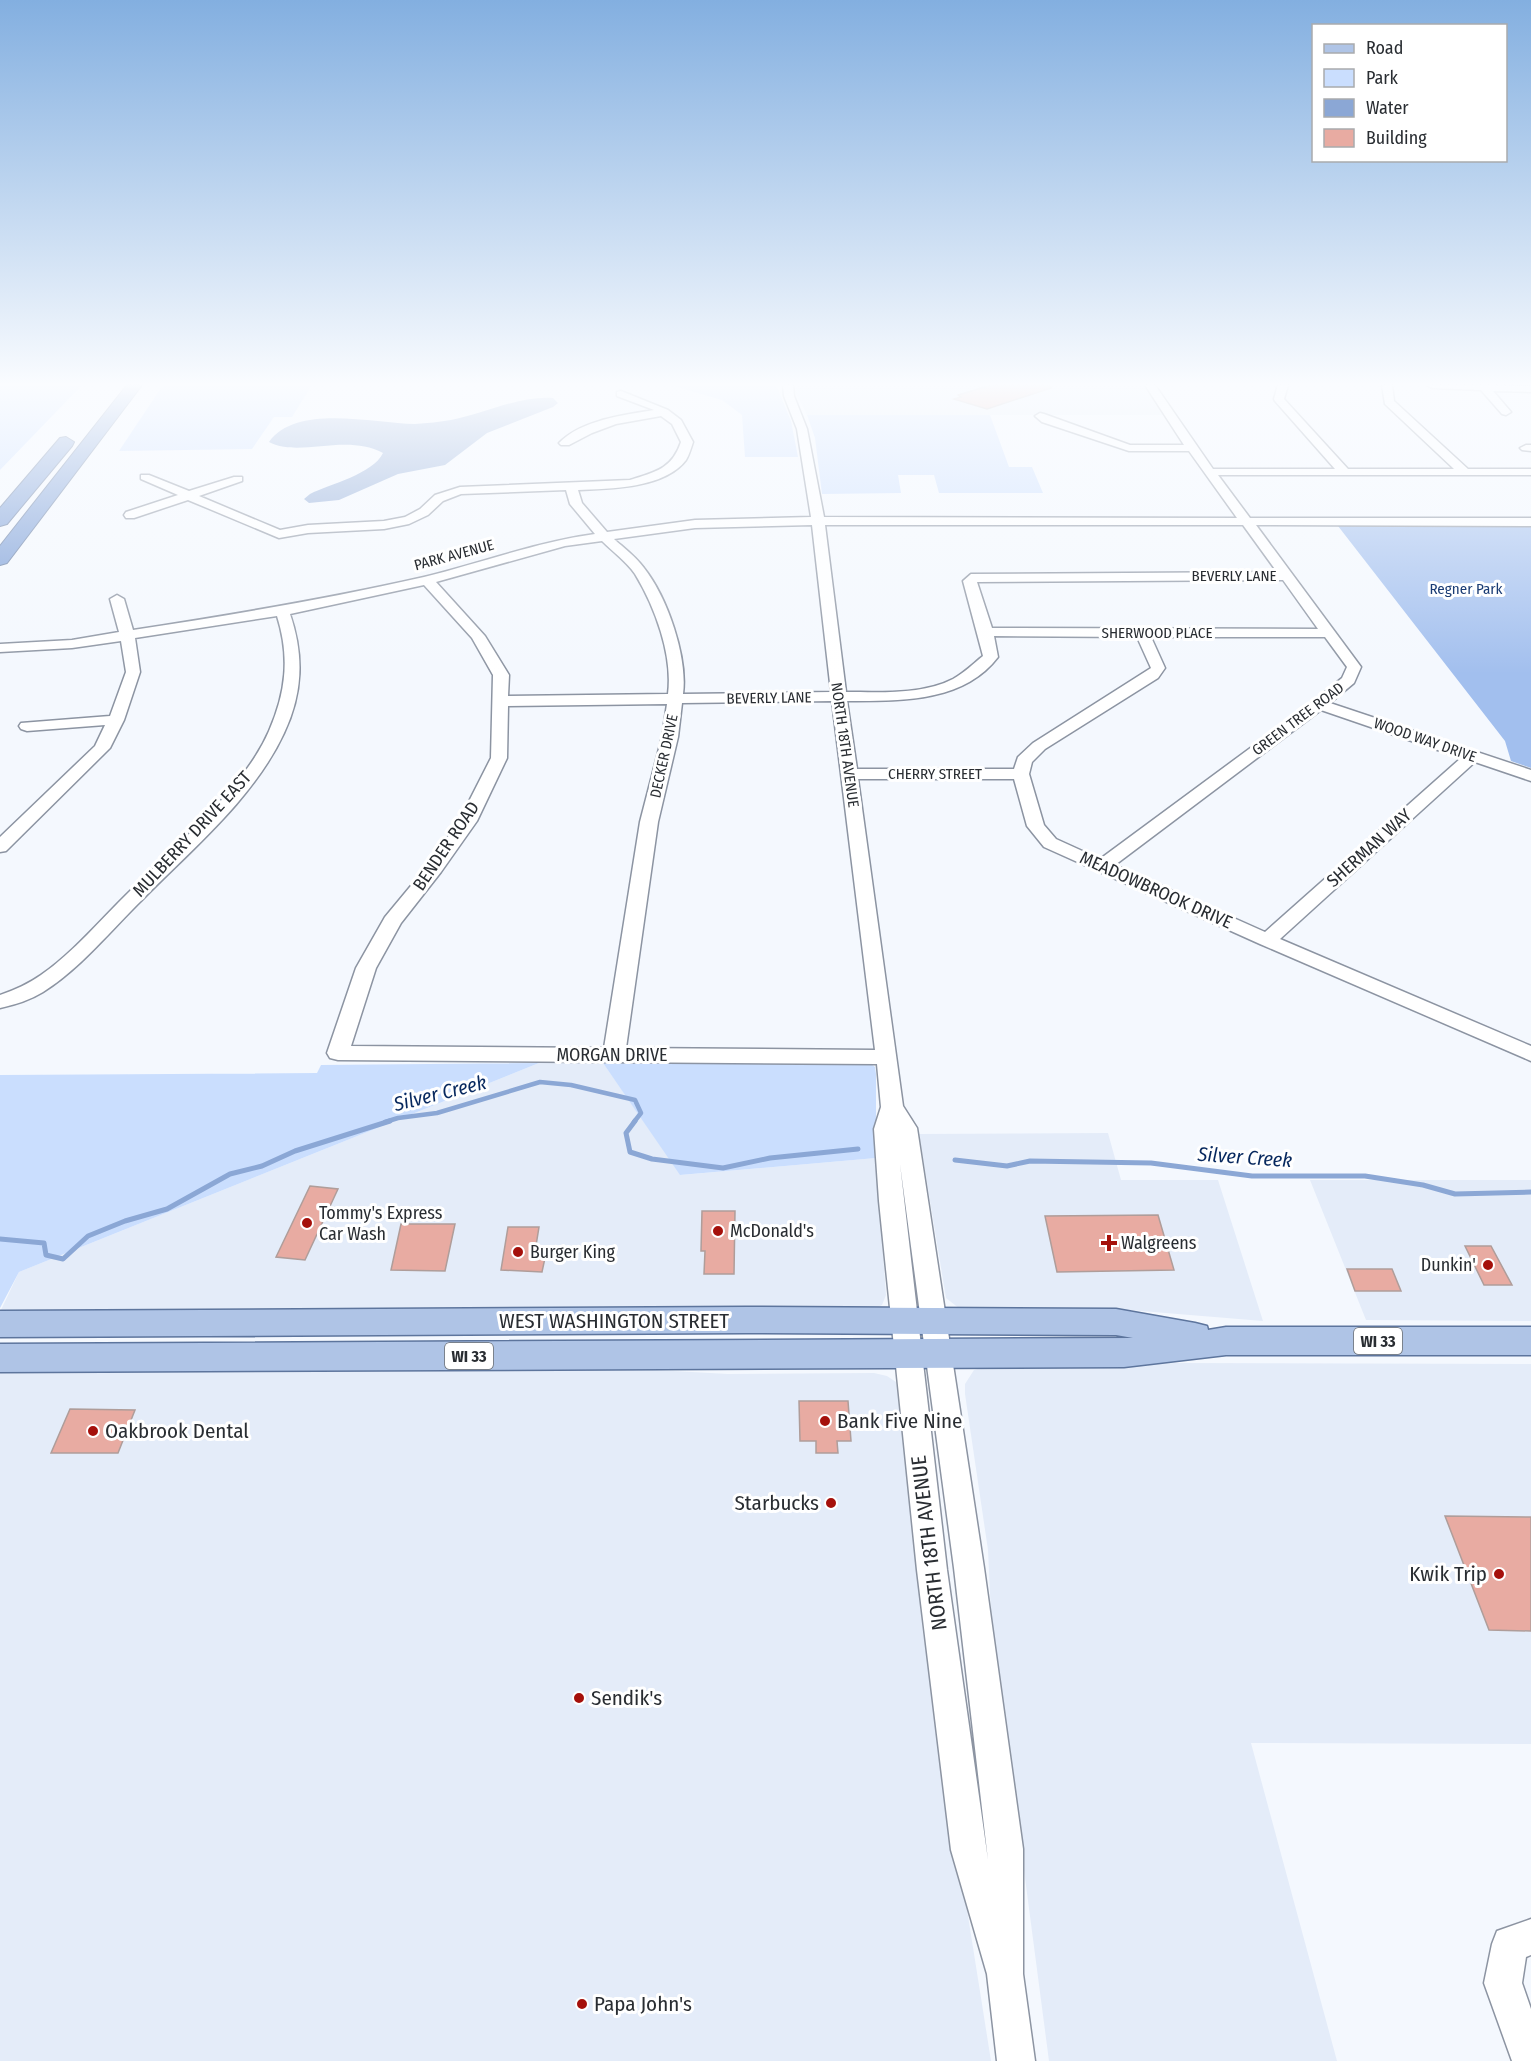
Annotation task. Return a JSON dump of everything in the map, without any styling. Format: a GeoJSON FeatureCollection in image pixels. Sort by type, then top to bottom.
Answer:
{"type":"FeatureCollection","features":[{"type":"Feature","properties":{"kind":"highway"},"geometry":{"type":"LineString","coordinates":[[0,520],[33,481]]}},
{"type":"Feature","properties":{"kind":"highway"},"geometry":{"type":"LineString","coordinates":[[0,559],[60,481]]}},
{"type":"Feature","properties":{"kind":"main road","name":"WEST WASHINGTON STREET"},"geometry":{"type":"LineString","coordinates":[[0,1324],[920,1337],[1124,1353],[1226,1341],[1531,1341]]}},
{"type":"Feature","properties":{"kind":"main road","name":"WEST WASHINGTON STREET"},"geometry":{"type":"LineString","coordinates":[[0,1358],[920,1337]]}},
{"type":"Feature","properties":{"kind":"street"},"geometry":{"type":"LineString","coordinates":[[156,481],[279,534],[308,529],[384,525],[410,520],[424,512],[439,498],[460,491],[493,488],[571,488],[637,481]]}},
{"type":"Feature","properties":{"kind":"street"},"geometry":{"type":"LineString","coordinates":[[130,515],[229,481]]}},
{"type":"Feature","properties":{"kind":"street","name":"NORTH 18TH AVENUE"},"geometry":{"type":"LineString","coordinates":[[811,481],[887,1057],[892,1107],[885,1129],[920,1337],[932,1570],[968,1850],[1005,1974],[1016,2061]]}},
{"type":"Feature","properties":{"kind":"street","name":"GREEN TREE ROAD"},"geometry":{"type":"LineString","coordinates":[[1102,866],[1319,704],[1349,680],[1354,667],[1217,481]]}},
{"type":"Feature","properties":{"kind":"street","name":"DECKER DRIVE"},"geometry":{"type":"LineString","coordinates":[[571,488],[576,504],[603,535],[639,570],[657,603],[674,655],[677,683],[670,737],[649,822],[614,1055]]}},
{"type":"Feature","properties":{"kind":"street","name":"PARK AVENUE"},"geometry":{"type":"LineString","coordinates":[[0,648],[72,644],[128,637],[282,611],[427,580],[564,542],[695,524],[818,521],[1531,522]]}},
{"type":"Feature","properties":{"kind":"street","name":"BEVERLY LANE"},"geometry":{"type":"LineString","coordinates":[[502,701],[897,696],[933,691],[959,682],[991,657],[986,632],[970,581],[976,577],[1285,576]]}},
{"type":"Feature","properties":{"kind":"street","name":"BENDER ROAD"},"geometry":{"type":"LineString","coordinates":[[338,1053],[366,968],[392,921],[435,868],[468,821],[499,758],[501,675],[478,636],[427,580]]}},
{"type":"Feature","properties":{"kind":"street"},"geometry":{"type":"LineString","coordinates":[[0,847],[102,748],[116,720],[134,672],[128,637],[117,599]]}},
{"type":"Feature","properties":{"kind":"street","name":"MULBERRY DRIVE EAST"},"geometry":{"type":"LineString","coordinates":[[0,1002],[33,990],[72,960],[222,808],[266,753],[286,711],[293,679],[293,644],[282,611]]}},
{"type":"Feature","properties":{"kind":"street","name":"SHERWOOD PLACE"},"geometry":{"type":"LineString","coordinates":[[986,632],[1327,633]]}},
{"type":"Feature","properties":{"kind":"street"},"geometry":{"type":"LineString","coordinates":[[1021,774],[1024,760],[1039,746],[1153,675],[1158,668],[1142,633]]}},
{"type":"Feature","properties":{"kind":"street","name":"WOOD WAY DRIVE"},"geometry":{"type":"LineString","coordinates":[[1319,704],[1531,776]]}},
{"type":"Feature","properties":{"kind":"street"},"geometry":{"type":"LineString","coordinates":[[27,726],[116,720]]}},
{"type":"Feature","properties":{"kind":"street","name":"SHERMAN WAY"},"geometry":{"type":"LineString","coordinates":[[1267,940],[1472,756]]}},
{"type":"Feature","properties":{"kind":"street","name":"CHERRY STREET"},"geometry":{"type":"LineString","coordinates":[[849,774],[1021,774]]}},
{"type":"Feature","properties":{"kind":"street","name":"MEADOWBROOK DRIVE"},"geometry":{"type":"LineString","coordinates":[[1021,774],[1036,826],[1050,843],[1531,1054]]}},
{"type":"Feature","properties":{"kind":"street","name":"MORGAN DRIVE"},"geometry":{"type":"LineString","coordinates":[[338,1053],[887,1057]]}},
{"type":"Feature","properties":{"kind":"street"},"geometry":{"type":"LineString","coordinates":[[1531,1937],[1510,1944],[1503,1983],[1531,2061]]}},
{"type":"Feature","properties":{"kind":"shaded area"},"geometry":{"type":"Polygon","coordinates":[[[539,1063],[603,1063],[681,1175],[876,1158],[886,1295],[882,1305],[872,1310],[0,1312],[19,1272],[539,1063]]]}},
{"type":"Feature","properties":{"kind":"shaded area"},"geometry":{"type":"Polygon","coordinates":[[[1108,1133],[1121,1180],[1218,1180],[1263,1321],[1129,1310],[992,1311],[960,1309],[946,1298],[919,1134],[1108,1133]]]}},
{"type":"Feature","properties":{"kind":"shaded area"},"geometry":{"type":"Polygon","coordinates":[[[1310,1180],[1531,1180],[1531,1321],[1366,1320],[1310,1180]]]}},
{"type":"Feature","properties":{"kind":"shaded area"},"geometry":{"type":"Polygon","coordinates":[[[1175,1363],[1531,1364],[1531,1744],[1251,1743],[1337,2061],[1049,2061],[998,1672],[991,1614],[988,1550],[965,1384],[974,1370],[982,1368],[1175,1363]]]}},
{"type":"Feature","properties":{"kind":"shaded area"},"geometry":{"type":"Polygon","coordinates":[[[0,1364],[637,1369],[728,1374],[874,1373],[887,1376],[896,1382],[923,1632],[991,2061],[0,2061],[0,1364]]]}},
{"type":"Feature","properties":{"kind":"green space"},"geometry":{"type":"Polygon","coordinates":[[[820,481],[899,481],[901,493],[822,494],[820,481]]]}},
{"type":"Feature","properties":{"kind":"green space"},"geometry":{"type":"Polygon","coordinates":[[[936,481],[1038,481],[1043,493],[939,493],[936,481]]]}},
{"type":"Feature","properties":{"kind":"green space","name":"Regner Park"},"geometry":{"type":"Polygon","coordinates":[[[1338,526],[1531,526],[1531,768],[1511,761],[1505,741],[1338,526]]]}},
{"type":"Feature","properties":{"kind":"green space"},"geometry":{"type":"Polygon","coordinates":[[[539,1063],[19,1272],[0,1308],[0,1075],[317,1073],[321,1065],[539,1063]]]}},
{"type":"Feature","properties":{"kind":"green space"},"geometry":{"type":"Polygon","coordinates":[[[603,1063],[871,1064],[875,1067],[876,1074],[876,1158],[680,1175],[603,1063]]]}},
{"type":"Feature","properties":{"kind":"water"},"geometry":{"type":"Polygon","coordinates":[[[342,481],[382,481],[339,500],[309,503],[304,499],[310,494],[342,481]]]}},
{"type":"Feature","properties":{"kind":"building","name":"Tommy's Express Car Wash"},"geometry":{"type":"Polygon","coordinates":[[[310,1186],[338,1189],[305,1260],[276,1257],[310,1186]]]}},
{"type":"Feature","properties":{"kind":"building","name":"McDonald's"},"geometry":{"type":"Polygon","coordinates":[[[702,1211],[735,1211],[734,1274],[704,1274],[705,1251],[701,1251],[702,1211]]]}},
{"type":"Feature","properties":{"kind":"building","name":"Walgreens"},"geometry":{"type":"Polygon","coordinates":[[[1158,1215],[1174,1270],[1057,1272],[1045,1216],[1158,1215]]]}},
{"type":"Feature","properties":{"kind":"building"},"geometry":{"type":"Polygon","coordinates":[[[401,1224],[455,1224],[445,1271],[391,1270],[401,1224]]]}},
{"type":"Feature","properties":{"kind":"building","name":"Burger King"},"geometry":{"type":"Polygon","coordinates":[[[508,1227],[539,1227],[534,1258],[545,1258],[542,1272],[501,1270],[508,1227]]]}},
{"type":"Feature","properties":{"kind":"building","name":"Dunkin'"},"geometry":{"type":"Polygon","coordinates":[[[1465,1246],[1491,1246],[1512,1285],[1484,1285],[1465,1246]]]}},
{"type":"Feature","properties":{"kind":"building"},"geometry":{"type":"Polygon","coordinates":[[[1347,1269],[1392,1269],[1401,1291],[1355,1291],[1347,1269]]]}},
{"type":"Feature","properties":{"kind":"building","name":"Bank Five Nine"},"geometry":{"type":"Polygon","coordinates":[[[799,1401],[848,1401],[851,1441],[837,1441],[838,1453],[816,1453],[816,1441],[800,1441],[799,1401]]]}},
{"type":"Feature","properties":{"kind":"building","name":"Oakbrook Dental"},"geometry":{"type":"Polygon","coordinates":[[[70,1409],[135,1410],[118,1453],[51,1453],[70,1409]]]}},
{"type":"Feature","properties":{"kind":"building","name":"Kwik Trip"},"geometry":{"type":"Polygon","coordinates":[[[1445,1516],[1531,1517],[1531,1631],[1489,1630],[1445,1516]]]}},
{"type":"Feature","properties":{"kind":"waterway","name":"Silver Creek"},"geometry":{"type":"LineString","coordinates":[[385,1122],[437,1113],[540,1082],[571,1085],[635,1100],[641,1113],[634,1122]]}},
{"type":"Feature","properties":{"kind":"waterway","name":"Silver Creek"},"geometry":{"type":"LineString","coordinates":[[0,1239],[44,1243],[46,1255],[63,1259],[88,1236],[125,1221],[167,1209],[230,1174],[262,1166],[295,1151],[390,1121]]}},
{"type":"Feature","properties":{"kind":"waterway","name":"Silver Creek"},"geometry":{"type":"LineString","coordinates":[[635,1121],[626,1133],[630,1152],[652,1159],[723,1168],[770,1158],[858,1149]]}},
{"type":"Feature","properties":{"kind":"waterway","name":"Silver Creek"},"geometry":{"type":"LineString","coordinates":[[955,1160],[1007,1166],[1030,1161],[1151,1163],[1252,1176],[1365,1176],[1423,1185],[1455,1194],[1531,1192]]}},
{"type":"Feature","properties":{"kind":"place","name":"Tommy's Express Car Wash"},"geometry":{"type":"Point","coordinates":[307,1223]}},
{"type":"Feature","properties":{"kind":"place","name":"McDonald's"},"geometry":{"type":"Point","coordinates":[718,1231]}},
{"type":"Feature","properties":{"kind":"place","name":"Walgreens"},"geometry":{"type":"Point","coordinates":[1109,1243]}},
{"type":"Feature","properties":{"kind":"place","name":"Burger King"},"geometry":{"type":"Point","coordinates":[518,1252]}},
{"type":"Feature","properties":{"kind":"place","name":"Dunkin'"},"geometry":{"type":"Point","coordinates":[1488,1265]}},
{"type":"Feature","properties":{"kind":"place","name":"Bank Five Nine"},"geometry":{"type":"Point","coordinates":[825,1421]}},
{"type":"Feature","properties":{"kind":"place","name":"Oakbrook Dental"},"geometry":{"type":"Point","coordinates":[93,1431]}},
{"type":"Feature","properties":{"kind":"place","name":"Starbucks"},"geometry":{"type":"Point","coordinates":[831,1503]}},
{"type":"Feature","properties":{"kind":"place","name":"Kwik Trip"},"geometry":{"type":"Point","coordinates":[1499,1574]}},
{"type":"Feature","properties":{"kind":"place","name":"Sendik's"},"geometry":{"type":"Point","coordinates":[579,1698]}},
{"type":"Feature","properties":{"kind":"place","name":"Papa John's"},"geometry":{"type":"Point","coordinates":[582,2004]}}]}
